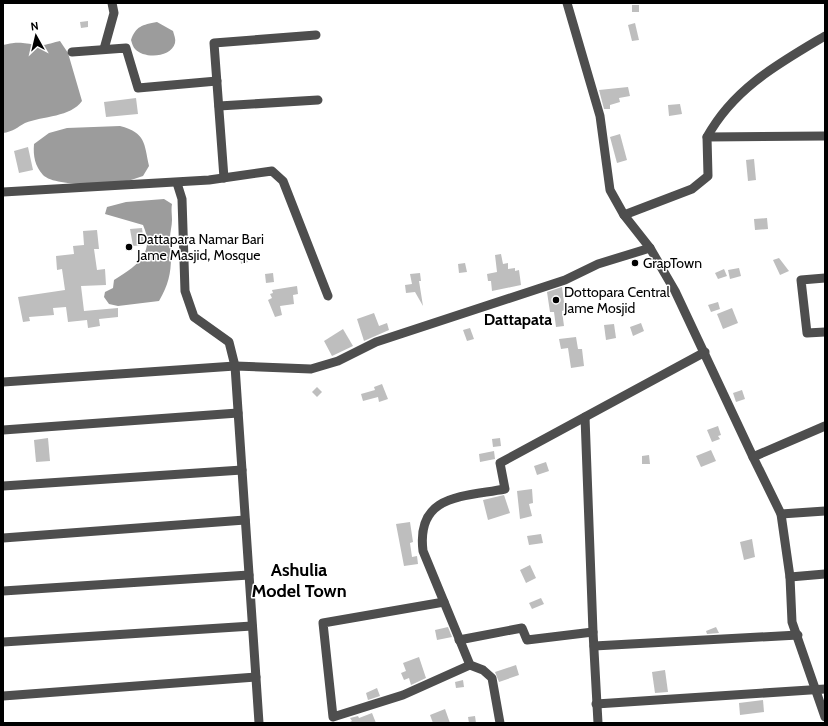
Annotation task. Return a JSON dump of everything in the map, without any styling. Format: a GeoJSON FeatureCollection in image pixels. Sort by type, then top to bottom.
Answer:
{"type":"FeatureCollection","features":[{"type":"Feature","properties":{"kind":"street"},"geometry":{"type":"LineString","coordinates":[[104,49],[114,13],[112,3]]}},
{"type":"Feature","properties":{"kind":"street"},"geometry":{"type":"LineString","coordinates":[[567,3],[600,116],[610,190],[624,215],[650,248],[675,291],[781,514],[790,577],[792,622],[820,690],[825,717]]}},
{"type":"Feature","properties":{"kind":"street"},"geometry":{"type":"LineString","coordinates":[[224,178],[214,43],[316,35]]}},
{"type":"Feature","properties":{"kind":"street"},"geometry":{"type":"LineString","coordinates":[[624,215],[692,189],[708,176],[707,136],[715,121],[733,100],[769,69],[825,36]]}},
{"type":"Feature","properties":{"kind":"street"},"geometry":{"type":"LineString","coordinates":[[72,52],[126,48],[138,88],[217,81]]}},
{"type":"Feature","properties":{"kind":"street"},"geometry":{"type":"LineString","coordinates":[[219,106],[318,100]]}},
{"type":"Feature","properties":{"kind":"street"},"geometry":{"type":"LineString","coordinates":[[707,136],[825,136]]}},
{"type":"Feature","properties":{"kind":"street"},"geometry":{"type":"LineString","coordinates":[[3,192],[178,183],[272,171],[283,182],[328,296]]}},
{"type":"Feature","properties":{"kind":"street"},"geometry":{"type":"LineString","coordinates":[[178,183],[182,199],[185,291],[194,317],[229,342],[235,366],[259,723]]}},
{"type":"Feature","properties":{"kind":"street"},"geometry":{"type":"LineString","coordinates":[[3,382],[235,366],[311,370],[338,361],[376,342],[565,280],[598,264],[650,248]]}},
{"type":"Feature","properties":{"kind":"street"},"geometry":{"type":"LineString","coordinates":[[825,278],[801,280],[807,333],[825,332]]}},
{"type":"Feature","properties":{"kind":"street"},"geometry":{"type":"LineString","coordinates":[[470,665],[423,551],[421,536],[425,521],[432,511],[447,500],[505,489],[500,463],[705,352]]}},
{"type":"Feature","properties":{"kind":"street"},"geometry":{"type":"LineString","coordinates":[[3,430],[238,413]]}},
{"type":"Feature","properties":{"kind":"street"},"geometry":{"type":"LineString","coordinates":[[585,417],[598,723]]}},
{"type":"Feature","properties":{"kind":"street"},"geometry":{"type":"LineString","coordinates":[[753,457],[825,426]]}},
{"type":"Feature","properties":{"kind":"street"},"geometry":{"type":"LineString","coordinates":[[3,486],[242,470]]}},
{"type":"Feature","properties":{"kind":"street"},"geometry":{"type":"LineString","coordinates":[[781,514],[825,511]]}},
{"type":"Feature","properties":{"kind":"street"},"geometry":{"type":"LineString","coordinates":[[3,538],[245,520]]}},
{"type":"Feature","properties":{"kind":"street"},"geometry":{"type":"LineString","coordinates":[[790,577],[825,574]]}},
{"type":"Feature","properties":{"kind":"street"},"geometry":{"type":"LineString","coordinates":[[3,591],[249,575]]}},
{"type":"Feature","properties":{"kind":"street"},"geometry":{"type":"LineString","coordinates":[[444,602],[323,623],[333,717],[403,695],[470,665],[483,670],[492,678],[500,723]]}},
{"type":"Feature","properties":{"kind":"street"},"geometry":{"type":"LineString","coordinates":[[3,642],[252,626]]}},
{"type":"Feature","properties":{"kind":"street"},"geometry":{"type":"LineString","coordinates":[[459,640],[522,628],[527,640],[593,632]]}},
{"type":"Feature","properties":{"kind":"street"},"geometry":{"type":"LineString","coordinates":[[594,646],[798,635]]}},
{"type":"Feature","properties":{"kind":"street"},"geometry":{"type":"LineString","coordinates":[[3,696],[256,677]]}},
{"type":"Feature","properties":{"kind":"street"},"geometry":{"type":"LineString","coordinates":[[596,704],[820,690]]}},
{"type":"Feature","properties":{"kind":"shaded area"},"geometry":{"type":"Polygon","coordinates":[[[157,22],[173,31],[175,43],[173,48],[168,52],[157,55],[139,52],[134,48],[131,40],[133,35],[140,27],[157,22]]]}},
{"type":"Feature","properties":{"kind":"shaded area"},"geometry":{"type":"Polygon","coordinates":[[[60,41],[68,53],[82,101],[71,110],[64,113],[25,123],[3,133],[3,45],[24,43],[41,45],[60,41]]]}},
{"type":"Feature","properties":{"kind":"shaded area"},"geometry":{"type":"Polygon","coordinates":[[[120,126],[135,132],[142,140],[149,166],[143,176],[115,183],[69,183],[49,179],[43,175],[36,164],[34,157],[34,144],[49,133],[67,128],[120,126]]]}},
{"type":"Feature","properties":{"kind":"shaded area"},"geometry":{"type":"Polygon","coordinates":[[[164,199],[172,204],[170,238],[171,256],[169,278],[159,301],[118,306],[109,304],[104,297],[105,292],[113,288],[114,280],[130,270],[142,258],[147,244],[143,225],[105,214],[107,207],[126,202],[164,199]]]}},
{"type":"Feature","properties":{"kind":"building"},"geometry":{"type":"Polygon","coordinates":[[[632,5],[639,5],[639,12],[632,12],[632,5]]]}},
{"type":"Feature","properties":{"kind":"building"},"geometry":{"type":"Polygon","coordinates":[[[88,21],[88,27],[81,28],[80,22],[88,21]]]}},
{"type":"Feature","properties":{"kind":"building"},"geometry":{"type":"Polygon","coordinates":[[[635,23],[639,40],[632,41],[628,25],[635,23]]]}},
{"type":"Feature","properties":{"kind":"building"},"geometry":{"type":"Polygon","coordinates":[[[628,87],[630,96],[619,98],[620,102],[610,105],[610,109],[604,109],[599,90],[628,87]]]}},
{"type":"Feature","properties":{"kind":"building"},"geometry":{"type":"Polygon","coordinates":[[[136,98],[138,114],[106,117],[104,102],[136,98]]]}},
{"type":"Feature","properties":{"kind":"building"},"geometry":{"type":"Polygon","coordinates":[[[680,104],[682,114],[669,116],[668,105],[680,104]]]}},
{"type":"Feature","properties":{"kind":"building"},"geometry":{"type":"Polygon","coordinates":[[[620,134],[627,160],[617,163],[610,137],[620,134]]]}},
{"type":"Feature","properties":{"kind":"building"},"geometry":{"type":"Polygon","coordinates":[[[28,147],[33,170],[19,173],[14,151],[28,147]]]}},
{"type":"Feature","properties":{"kind":"building"},"geometry":{"type":"Polygon","coordinates":[[[754,159],[756,180],[748,181],[746,160],[754,159]]]}},
{"type":"Feature","properties":{"kind":"building"},"geometry":{"type":"Polygon","coordinates":[[[767,218],[768,229],[755,230],[754,219],[767,218]]]}},
{"type":"Feature","properties":{"kind":"building"},"geometry":{"type":"Polygon","coordinates":[[[142,228],[144,245],[133,246],[130,229],[142,228]]]}},
{"type":"Feature","properties":{"kind":"building"},"geometry":{"type":"Polygon","coordinates":[[[97,230],[99,249],[94,249],[97,270],[105,269],[106,285],[81,286],[84,311],[118,308],[118,317],[99,319],[100,326],[88,328],[87,320],[68,322],[66,307],[53,308],[54,315],[29,317],[30,321],[23,322],[18,297],[65,290],[62,269],[57,270],[56,256],[74,254],[73,246],[84,245],[83,231],[97,230]]]}},
{"type":"Feature","properties":{"kind":"building"},"geometry":{"type":"Polygon","coordinates":[[[247,254],[248,262],[241,264],[240,256],[247,254]]]}},
{"type":"Feature","properties":{"kind":"building"},"geometry":{"type":"Polygon","coordinates":[[[501,254],[503,264],[508,263],[508,269],[515,268],[515,271],[519,270],[521,285],[492,291],[491,281],[488,281],[487,274],[497,272],[495,255],[501,254]]]}},
{"type":"Feature","properties":{"kind":"building"},"geometry":{"type":"Polygon","coordinates":[[[779,258],[789,271],[780,275],[773,260],[779,258]]]}},
{"type":"Feature","properties":{"kind":"building"},"geometry":{"type":"Polygon","coordinates":[[[465,263],[467,272],[459,273],[458,264],[465,263]]]}},
{"type":"Feature","properties":{"kind":"building"},"geometry":{"type":"Polygon","coordinates":[[[739,268],[741,276],[730,279],[728,270],[739,268]]]}},
{"type":"Feature","properties":{"kind":"building"},"geometry":{"type":"Polygon","coordinates":[[[724,269],[727,276],[718,279],[715,273],[724,269]]]}},
{"type":"Feature","properties":{"kind":"building"},"geometry":{"type":"Polygon","coordinates":[[[273,273],[274,282],[266,283],[265,274],[273,273]]]}},
{"type":"Feature","properties":{"kind":"building"},"geometry":{"type":"Polygon","coordinates":[[[420,273],[421,281],[419,281],[423,306],[415,292],[406,293],[405,285],[412,284],[410,274],[420,273]]]}},
{"type":"Feature","properties":{"kind":"building"},"geometry":{"type":"Polygon","coordinates":[[[297,286],[298,294],[293,295],[294,304],[280,306],[282,315],[275,317],[268,300],[272,298],[270,294],[273,293],[272,290],[297,286]]]}},
{"type":"Feature","properties":{"kind":"building","name":"Dottopara Central Jame Mosjid"},"geometry":{"type":"Polygon","coordinates":[[[562,287],[565,310],[562,311],[564,326],[556,327],[554,312],[550,312],[547,292],[562,287]]]}},
{"type":"Feature","properties":{"kind":"building"},"geometry":{"type":"Polygon","coordinates":[[[718,302],[720,309],[711,312],[708,305],[718,302]]]}},
{"type":"Feature","properties":{"kind":"building"},"geometry":{"type":"Polygon","coordinates":[[[732,308],[738,323],[723,329],[717,314],[732,308]]]}},
{"type":"Feature","properties":{"kind":"building"},"geometry":{"type":"Polygon","coordinates":[[[374,313],[379,326],[387,323],[389,330],[364,341],[357,319],[374,313]]]}},
{"type":"Feature","properties":{"kind":"building"},"geometry":{"type":"Polygon","coordinates":[[[641,323],[644,331],[633,336],[630,327],[641,323]]]}},
{"type":"Feature","properties":{"kind":"building"},"geometry":{"type":"Polygon","coordinates":[[[614,324],[616,338],[606,340],[604,325],[614,324]]]}},
{"type":"Feature","properties":{"kind":"building"},"geometry":{"type":"Polygon","coordinates":[[[470,328],[474,339],[467,341],[463,330],[470,328]]]}},
{"type":"Feature","properties":{"kind":"building"},"geometry":{"type":"Polygon","coordinates":[[[343,329],[353,346],[332,356],[324,341],[343,329]]]}},
{"type":"Feature","properties":{"kind":"building"},"geometry":{"type":"Polygon","coordinates":[[[576,337],[578,349],[582,349],[584,366],[571,368],[568,348],[561,349],[559,339],[576,337]]]}},
{"type":"Feature","properties":{"kind":"building"},"geometry":{"type":"Polygon","coordinates":[[[382,384],[388,399],[379,402],[378,397],[363,401],[361,394],[375,390],[374,387],[382,384]]]}},
{"type":"Feature","properties":{"kind":"building"},"geometry":{"type":"Polygon","coordinates":[[[317,387],[322,392],[317,397],[312,392],[317,387]]]}},
{"type":"Feature","properties":{"kind":"building"},"geometry":{"type":"Polygon","coordinates":[[[742,390],[745,399],[736,402],[733,393],[742,390]]]}},
{"type":"Feature","properties":{"kind":"building"},"geometry":{"type":"Polygon","coordinates":[[[718,426],[721,435],[718,436],[720,439],[712,442],[707,430],[718,426]]]}},
{"type":"Feature","properties":{"kind":"building"},"geometry":{"type":"Polygon","coordinates":[[[48,438],[50,461],[36,462],[34,440],[48,438]]]}},
{"type":"Feature","properties":{"kind":"building"},"geometry":{"type":"Polygon","coordinates":[[[500,438],[501,446],[493,447],[492,439],[500,438]]]}},
{"type":"Feature","properties":{"kind":"building"},"geometry":{"type":"Polygon","coordinates":[[[711,450],[716,461],[701,467],[696,456],[711,450]]]}},
{"type":"Feature","properties":{"kind":"building"},"geometry":{"type":"Polygon","coordinates":[[[494,451],[495,459],[480,462],[479,454],[494,451]]]}},
{"type":"Feature","properties":{"kind":"building"},"geometry":{"type":"Polygon","coordinates":[[[649,455],[650,464],[642,464],[642,456],[649,455]]]}},
{"type":"Feature","properties":{"kind":"building"},"geometry":{"type":"Polygon","coordinates":[[[546,462],[549,471],[537,475],[534,466],[546,462]]]}},
{"type":"Feature","properties":{"kind":"building"},"geometry":{"type":"Polygon","coordinates":[[[532,489],[533,503],[529,504],[532,516],[520,519],[517,491],[532,489]]]}},
{"type":"Feature","properties":{"kind":"building"},"geometry":{"type":"Polygon","coordinates":[[[504,495],[510,513],[488,520],[483,500],[504,495]]]}},
{"type":"Feature","properties":{"kind":"building"},"geometry":{"type":"Polygon","coordinates":[[[410,522],[413,542],[410,543],[412,557],[417,556],[418,564],[404,566],[396,524],[410,522]]]}},
{"type":"Feature","properties":{"kind":"building"},"geometry":{"type":"Polygon","coordinates":[[[541,534],[543,543],[529,545],[527,536],[541,534]]]}},
{"type":"Feature","properties":{"kind":"building"},"geometry":{"type":"Polygon","coordinates":[[[752,539],[755,557],[744,560],[740,542],[752,539]]]}},
{"type":"Feature","properties":{"kind":"building"},"geometry":{"type":"Polygon","coordinates":[[[530,565],[536,578],[526,583],[520,570],[530,565]]]}},
{"type":"Feature","properties":{"kind":"building"},"geometry":{"type":"Polygon","coordinates":[[[541,598],[544,604],[532,609],[529,603],[541,598]]]}},
{"type":"Feature","properties":{"kind":"building"},"geometry":{"type":"Polygon","coordinates":[[[448,627],[452,637],[437,640],[435,630],[448,627]]]}},
{"type":"Feature","properties":{"kind":"building"},"geometry":{"type":"Polygon","coordinates":[[[716,627],[719,633],[707,634],[706,631],[716,627]]]}},
{"type":"Feature","properties":{"kind":"building"},"geometry":{"type":"Polygon","coordinates":[[[419,657],[426,678],[411,685],[409,678],[404,680],[401,673],[406,671],[403,663],[419,657]]]}},
{"type":"Feature","properties":{"kind":"building"},"geometry":{"type":"Polygon","coordinates":[[[516,665],[519,675],[499,682],[495,672],[516,665]]]}},
{"type":"Feature","properties":{"kind":"building"},"geometry":{"type":"Polygon","coordinates":[[[665,670],[668,692],[655,693],[652,672],[665,670]]]}},
{"type":"Feature","properties":{"kind":"building"},"geometry":{"type":"Polygon","coordinates":[[[463,680],[464,687],[456,688],[455,682],[463,680]]]}},
{"type":"Feature","properties":{"kind":"building"},"geometry":{"type":"Polygon","coordinates":[[[377,688],[380,696],[368,700],[366,693],[377,688]]]}},
{"type":"Feature","properties":{"kind":"building"},"geometry":{"type":"Polygon","coordinates":[[[763,700],[764,712],[740,715],[739,703],[763,700]]]}},
{"type":"Feature","properties":{"kind":"building"},"geometry":{"type":"Polygon","coordinates":[[[445,709],[450,723],[433,723],[430,715],[445,709]]]}},
{"type":"Feature","properties":{"kind":"building"},"geometry":{"type":"Polygon","coordinates":[[[372,713],[376,723],[348,723],[352,721],[350,718],[358,716],[359,718],[372,713]]]}},
{"type":"Feature","properties":{"kind":"building"},"geometry":{"type":"Polygon","coordinates":[[[475,716],[476,723],[469,723],[468,717],[475,716]]]}},
{"type":"Feature","properties":{"kind":"place","name":"Dattapara Namar Bari Jame Masjid, Mosque"},"geometry":{"type":"Point","coordinates":[129,247]}},
{"type":"Feature","properties":{"kind":"place","name":"GrapTown"},"geometry":{"type":"Point","coordinates":[635,263]}},
{"type":"Feature","properties":{"kind":"place","name":"Dottopara Central Jame Mosjid"},"geometry":{"type":"Point","coordinates":[556,300]}},
{"type":"Feature","properties":{"kind":"district","name":"Dattapata"},"geometry":{"type":"Point","coordinates":[518,319]}},
{"type":"Feature","properties":{"kind":"district","name":"Ashulia Model Town"},"geometry":{"type":"Point","coordinates":[299,580]}}]}
